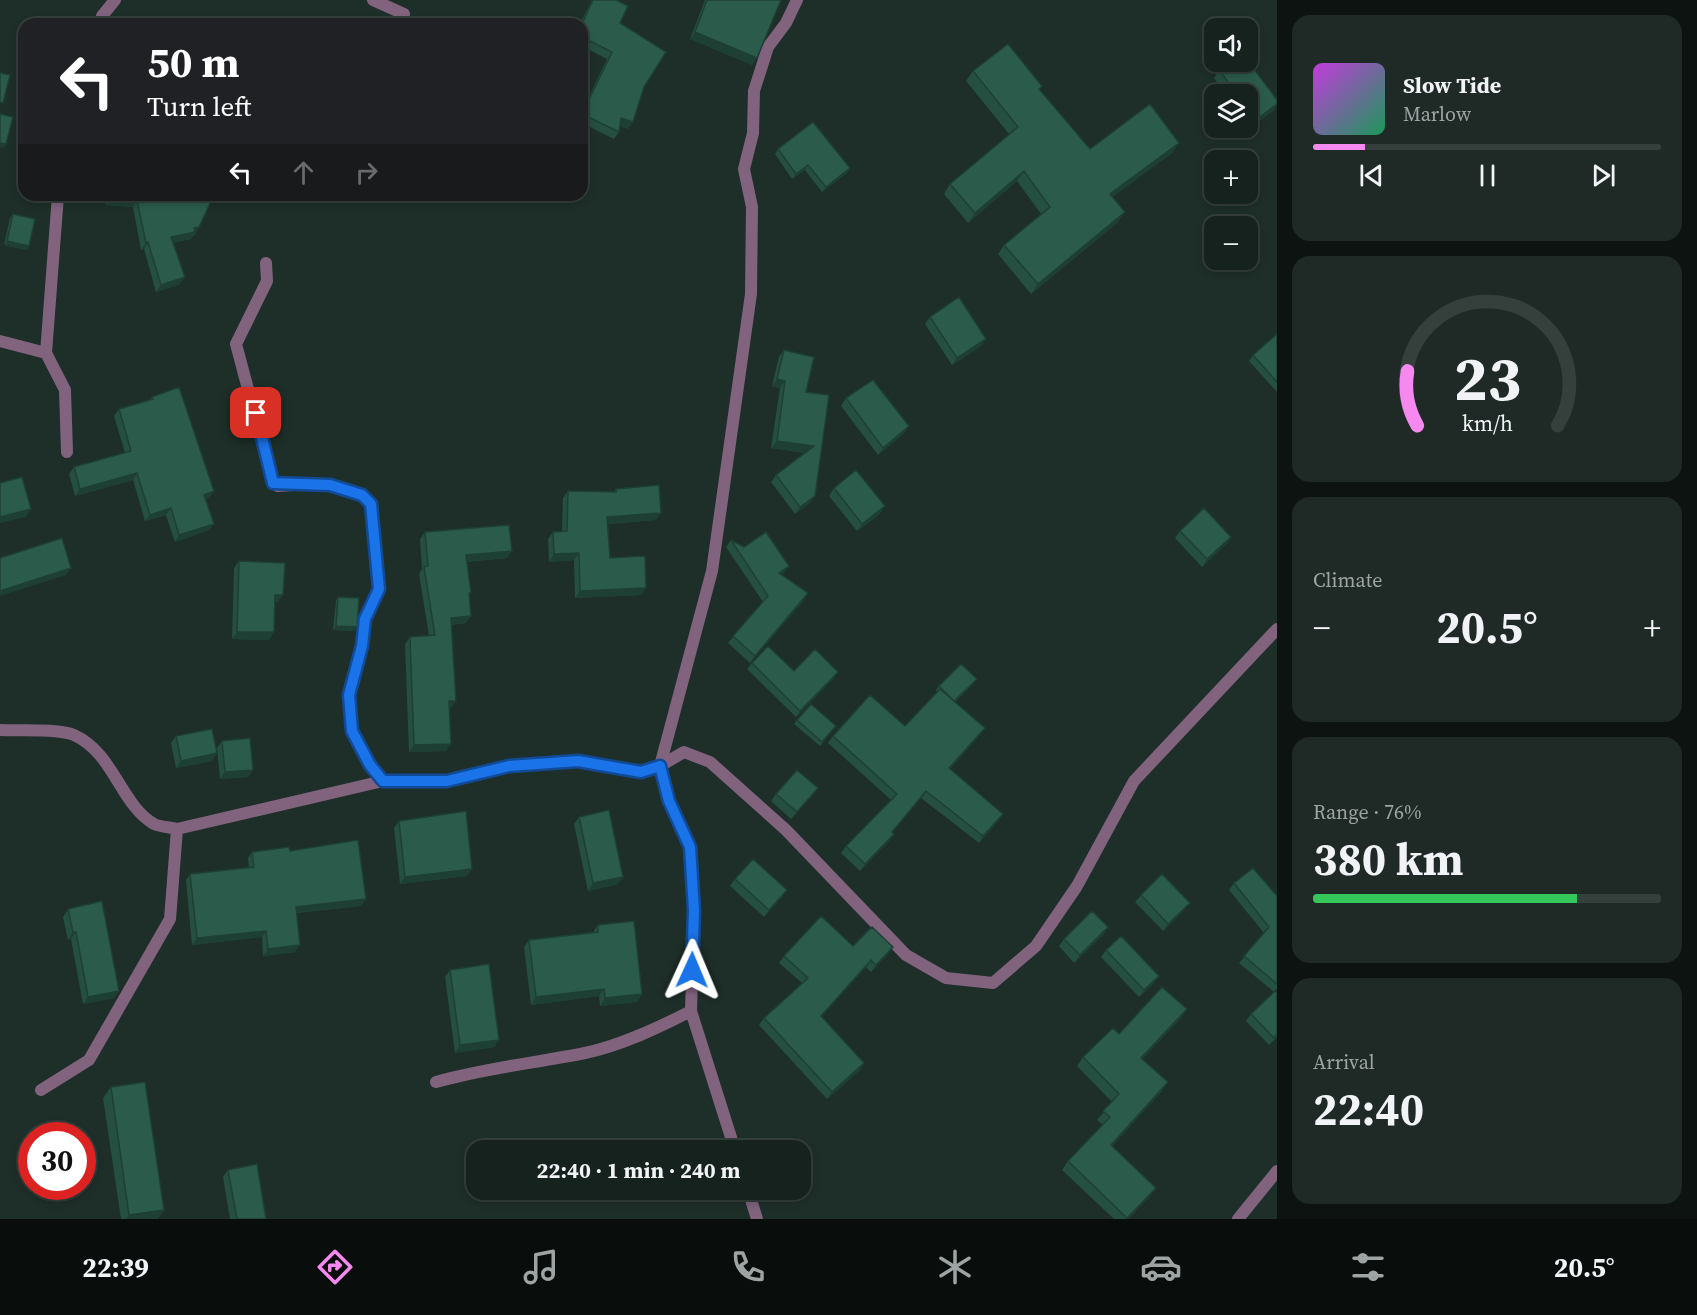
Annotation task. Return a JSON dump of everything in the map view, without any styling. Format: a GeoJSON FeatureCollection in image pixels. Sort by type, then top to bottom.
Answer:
{"type":"FeatureCollection","features":[{"type":"Feature","properties":{"kind":"street"},"geometry":{"type":"LineString","coordinates":[[102,18],[115,0]]}},
{"type":"Feature","properties":{"kind":"street"},"geometry":{"type":"LineString","coordinates":[[373,0],[404,14]]}},
{"type":"Feature","properties":{"kind":"street"},"geometry":{"type":"LineString","coordinates":[[732,1140],[691,1011],[694,910],[690,847],[669,801],[660,766],[712,571],[752,294],[752,207],[744,169],[753,133],[754,91],[768,47],[786,23],[797,0]]}},
{"type":"Feature","properties":{"kind":"street"},"geometry":{"type":"LineString","coordinates":[[58,201],[46,353],[65,390],[67,452]]}},
{"type":"Feature","properties":{"kind":"street"},"geometry":{"type":"LineString","coordinates":[[266,263],[267,281],[236,344],[273,483],[330,485],[362,495],[371,504],[379,589],[365,619],[362,646],[349,695],[352,731],[370,765],[383,781]]}},
{"type":"Feature","properties":{"kind":"street"},"geometry":{"type":"LineString","coordinates":[[0,341],[46,353]]}},
{"type":"Feature","properties":{"kind":"street"},"geometry":{"type":"LineString","coordinates":[[0,730],[71,734],[86,741],[101,755],[140,812],[155,825],[177,829],[383,781],[447,781],[509,766],[578,761],[641,772],[660,766],[684,752],[710,762],[786,830],[906,955],[946,978],[993,983],[1036,946],[1077,886],[1134,781],[1277,629]]}},
{"type":"Feature","properties":{"kind":"street"},"geometry":{"type":"LineString","coordinates":[[41,1090],[89,1060],[170,919],[177,829]]}},
{"type":"Feature","properties":{"kind":"street"},"geometry":{"type":"LineString","coordinates":[[436,1082],[476,1070],[587,1052],[658,1029],[691,1011]]}},
{"type":"Feature","properties":{"kind":"street"},"geometry":{"type":"LineString","coordinates":[[1238,1219],[1277,1171]]}},
{"type":"Feature","properties":{"kind":"street"},"geometry":{"type":"LineString","coordinates":[[751,1200],[757,1219]]}},
{"type":"Feature","properties":{"kind":"building"},"geometry":{"type":"Polygon","coordinates":[[[593,0],[616,0],[628,6],[620,23],[666,52],[644,87],[633,122],[621,118],[619,132],[588,117],[588,102],[612,52],[588,40],[588,18],[585,18],[593,0]]]}},
{"type":"Feature","properties":{"kind":"building"},"geometry":{"type":"Polygon","coordinates":[[[707,0],[781,0],[757,58],[695,32],[707,0]]]}},
{"type":"Feature","properties":{"kind":"building"},"geometry":{"type":"Polygon","coordinates":[[[1008,44],[1042,86],[1039,89],[1090,149],[1150,104],[1179,143],[1110,194],[1125,212],[1038,284],[1004,245],[1050,207],[1024,171],[975,213],[950,184],[1018,127],[973,71],[1008,44]]]}},
{"type":"Feature","properties":{"kind":"building"},"geometry":{"type":"Polygon","coordinates":[[[1220,72],[1256,72],[1277,100],[1277,104],[1258,118],[1258,84],[1230,84],[1220,72]]]}},
{"type":"Feature","properties":{"kind":"building"},"geometry":{"type":"Polygon","coordinates":[[[0,73],[10,75],[3,103],[0,102],[0,73]]]}},
{"type":"Feature","properties":{"kind":"building"},"geometry":{"type":"Polygon","coordinates":[[[0,114],[13,117],[6,144],[0,143],[0,114]]]}},
{"type":"Feature","properties":{"kind":"building"},"geometry":{"type":"Polygon","coordinates":[[[813,122],[850,168],[826,187],[808,165],[796,174],[778,149],[813,122]]]}},
{"type":"Feature","properties":{"kind":"building"},"geometry":{"type":"Polygon","coordinates":[[[137,201],[211,201],[199,227],[194,228],[195,232],[171,237],[185,277],[161,285],[148,242],[146,243],[137,201]]]}},
{"type":"Feature","properties":{"kind":"building"},"geometry":{"type":"Polygon","coordinates":[[[13,214],[35,219],[29,246],[7,241],[13,214]]]}},
{"type":"Feature","properties":{"kind":"building"},"geometry":{"type":"Polygon","coordinates":[[[959,297],[986,339],[957,358],[930,317],[959,297]]]}},
{"type":"Feature","properties":{"kind":"building"},"geometry":{"type":"Polygon","coordinates":[[[1277,334],[1277,382],[1253,355],[1277,334]]]}},
{"type":"Feature","properties":{"kind":"building"},"geometry":{"type":"Polygon","coordinates":[[[784,350],[814,357],[806,392],[829,395],[815,496],[800,507],[776,475],[814,446],[777,441],[785,381],[777,379],[784,350]]]}},
{"type":"Feature","properties":{"kind":"building"},"geometry":{"type":"Polygon","coordinates":[[[873,380],[909,426],[883,448],[846,398],[873,380]]]}},
{"type":"Feature","properties":{"kind":"building"},"geometry":{"type":"Polygon","coordinates":[[[179,387],[214,491],[204,495],[214,524],[179,535],[171,508],[150,515],[137,473],[80,489],[74,467],[131,451],[119,409],[153,399],[152,397],[179,387]]]}},
{"type":"Feature","properties":{"kind":"building"},"geometry":{"type":"Polygon","coordinates":[[[856,470],[885,506],[862,524],[834,488],[856,470]]]}},
{"type":"Feature","properties":{"kind":"building"},"geometry":{"type":"Polygon","coordinates":[[[22,477],[31,509],[0,517],[0,483],[22,477]]]}},
{"type":"Feature","properties":{"kind":"building"},"geometry":{"type":"Polygon","coordinates":[[[659,485],[661,513],[607,517],[610,558],[645,556],[646,588],[580,591],[579,553],[554,554],[553,532],[567,531],[568,491],[616,492],[616,489],[659,485]]]}},
{"type":"Feature","properties":{"kind":"building"},"geometry":{"type":"Polygon","coordinates":[[[1204,508],[1231,537],[1207,559],[1180,531],[1204,508]]]}},
{"type":"Feature","properties":{"kind":"building"},"geometry":{"type":"Polygon","coordinates":[[[509,525],[512,551],[466,555],[471,593],[469,593],[471,616],[451,618],[456,701],[449,701],[451,744],[414,745],[410,637],[435,635],[424,567],[428,566],[425,532],[509,525]]]}},
{"type":"Feature","properties":{"kind":"building"},"geometry":{"type":"Polygon","coordinates":[[[766,532],[789,566],[779,573],[808,593],[755,656],[733,636],[768,596],[731,540],[744,547],[766,532]]]}},
{"type":"Feature","properties":{"kind":"building"},"geometry":{"type":"Polygon","coordinates":[[[62,538],[71,568],[0,591],[0,558],[62,538]]]}},
{"type":"Feature","properties":{"kind":"building"},"geometry":{"type":"Polygon","coordinates":[[[239,561],[285,563],[283,595],[275,595],[274,632],[237,632],[239,561]]]}},
{"type":"Feature","properties":{"kind":"building"},"geometry":{"type":"Polygon","coordinates":[[[338,597],[359,598],[357,627],[336,626],[338,597]]]}},
{"type":"Feature","properties":{"kind":"building"},"geometry":{"type":"Polygon","coordinates":[[[768,646],[794,671],[815,649],[838,672],[800,711],[752,663],[768,646]]]}},
{"type":"Feature","properties":{"kind":"building"},"geometry":{"type":"Polygon","coordinates":[[[961,664],[977,679],[954,701],[939,686],[961,664]]]}},
{"type":"Feature","properties":{"kind":"building"},"geometry":{"type":"Polygon","coordinates":[[[940,689],[985,728],[949,768],[1003,814],[983,836],[926,791],[892,832],[894,834],[865,864],[846,846],[897,794],[833,736],[870,695],[905,726],[940,689]]]}},
{"type":"Feature","properties":{"kind":"building"},"geometry":{"type":"Polygon","coordinates":[[[811,704],[836,726],[822,742],[797,720],[811,704]]]}},
{"type":"Feature","properties":{"kind":"building"},"geometry":{"type":"Polygon","coordinates":[[[212,729],[217,753],[181,761],[176,736],[212,729]]]}},
{"type":"Feature","properties":{"kind":"building"},"geometry":{"type":"Polygon","coordinates":[[[250,738],[253,770],[225,772],[222,741],[250,738]]]}},
{"type":"Feature","properties":{"kind":"building"},"geometry":{"type":"Polygon","coordinates":[[[797,770],[818,788],[797,812],[776,794],[797,770]]]}},
{"type":"Feature","properties":{"kind":"building"},"geometry":{"type":"Polygon","coordinates":[[[609,810],[623,877],[593,883],[579,817],[609,810]]]}},
{"type":"Feature","properties":{"kind":"building"},"geometry":{"type":"Polygon","coordinates":[[[466,811],[472,869],[405,877],[399,821],[466,811]]]}},
{"type":"Feature","properties":{"kind":"building"},"geometry":{"type":"Polygon","coordinates":[[[358,840],[366,899],[296,907],[300,945],[268,949],[266,931],[197,938],[190,874],[254,867],[252,852],[289,847],[290,851],[358,840]]]}},
{"type":"Feature","properties":{"kind":"building"},"geometry":{"type":"Polygon","coordinates":[[[753,859],[787,890],[769,910],[735,879],[753,859]]]}},
{"type":"Feature","properties":{"kind":"building"},"geometry":{"type":"Polygon","coordinates":[[[1253,868],[1277,896],[1277,984],[1244,956],[1269,927],[1234,883],[1253,868]]]}},
{"type":"Feature","properties":{"kind":"building"},"geometry":{"type":"Polygon","coordinates":[[[1162,874],[1190,903],[1168,924],[1141,895],[1162,874]]]}},
{"type":"Feature","properties":{"kind":"building"},"geometry":{"type":"Polygon","coordinates":[[[102,901],[119,991],[88,997],[76,932],[73,932],[68,909],[102,901]]]}},
{"type":"Feature","properties":{"kind":"building"},"geometry":{"type":"Polygon","coordinates":[[[1092,911],[1108,927],[1080,955],[1064,939],[1092,911]]]}},
{"type":"Feature","properties":{"kind":"building"},"geometry":{"type":"Polygon","coordinates":[[[821,916],[853,946],[872,927],[893,947],[876,965],[871,960],[821,1016],[864,1063],[832,1092],[764,1018],[808,978],[784,956],[821,916]]]}},
{"type":"Feature","properties":{"kind":"building"},"geometry":{"type":"Polygon","coordinates":[[[634,921],[642,994],[605,998],[604,989],[536,997],[529,940],[598,932],[598,925],[634,921]]]}},
{"type":"Feature","properties":{"kind":"building"},"geometry":{"type":"Polygon","coordinates":[[[1121,936],[1159,976],[1144,990],[1106,950],[1121,936]]]}},
{"type":"Feature","properties":{"kind":"building"},"geometry":{"type":"Polygon","coordinates":[[[489,964],[499,1040],[460,1045],[450,970],[489,964]]]}},
{"type":"Feature","properties":{"kind":"building"},"geometry":{"type":"Polygon","coordinates":[[[1162,987],[1187,1009],[1141,1058],[1168,1082],[1111,1145],[1156,1188],[1127,1218],[1068,1161],[1110,1117],[1103,1111],[1119,1094],[1083,1057],[1113,1028],[1119,1034],[1162,987]]]}},
{"type":"Feature","properties":{"kind":"building"},"geometry":{"type":"Polygon","coordinates":[[[1275,991],[1277,993],[1277,1034],[1274,1038],[1251,1014],[1275,991]]]}},
{"type":"Feature","properties":{"kind":"building"},"geometry":{"type":"Polygon","coordinates":[[[145,1082],[164,1210],[129,1215],[111,1087],[145,1082]]]}},
{"type":"Feature","properties":{"kind":"building"},"geometry":{"type":"Polygon","coordinates":[[[257,1164],[266,1219],[237,1219],[228,1170],[257,1164]]]}},
{"type":"Feature","properties":{"kind":"route"},"geometry":{"type":"LineString","coordinates":[[256,413],[273,483],[278,486],[330,485],[352,490],[362,495],[371,504],[379,589],[365,619],[362,646],[349,695],[352,731],[370,765],[383,781],[447,781],[509,766],[578,761],[641,772],[660,766],[669,801],[690,847],[694,910],[692,970]]}}]}
